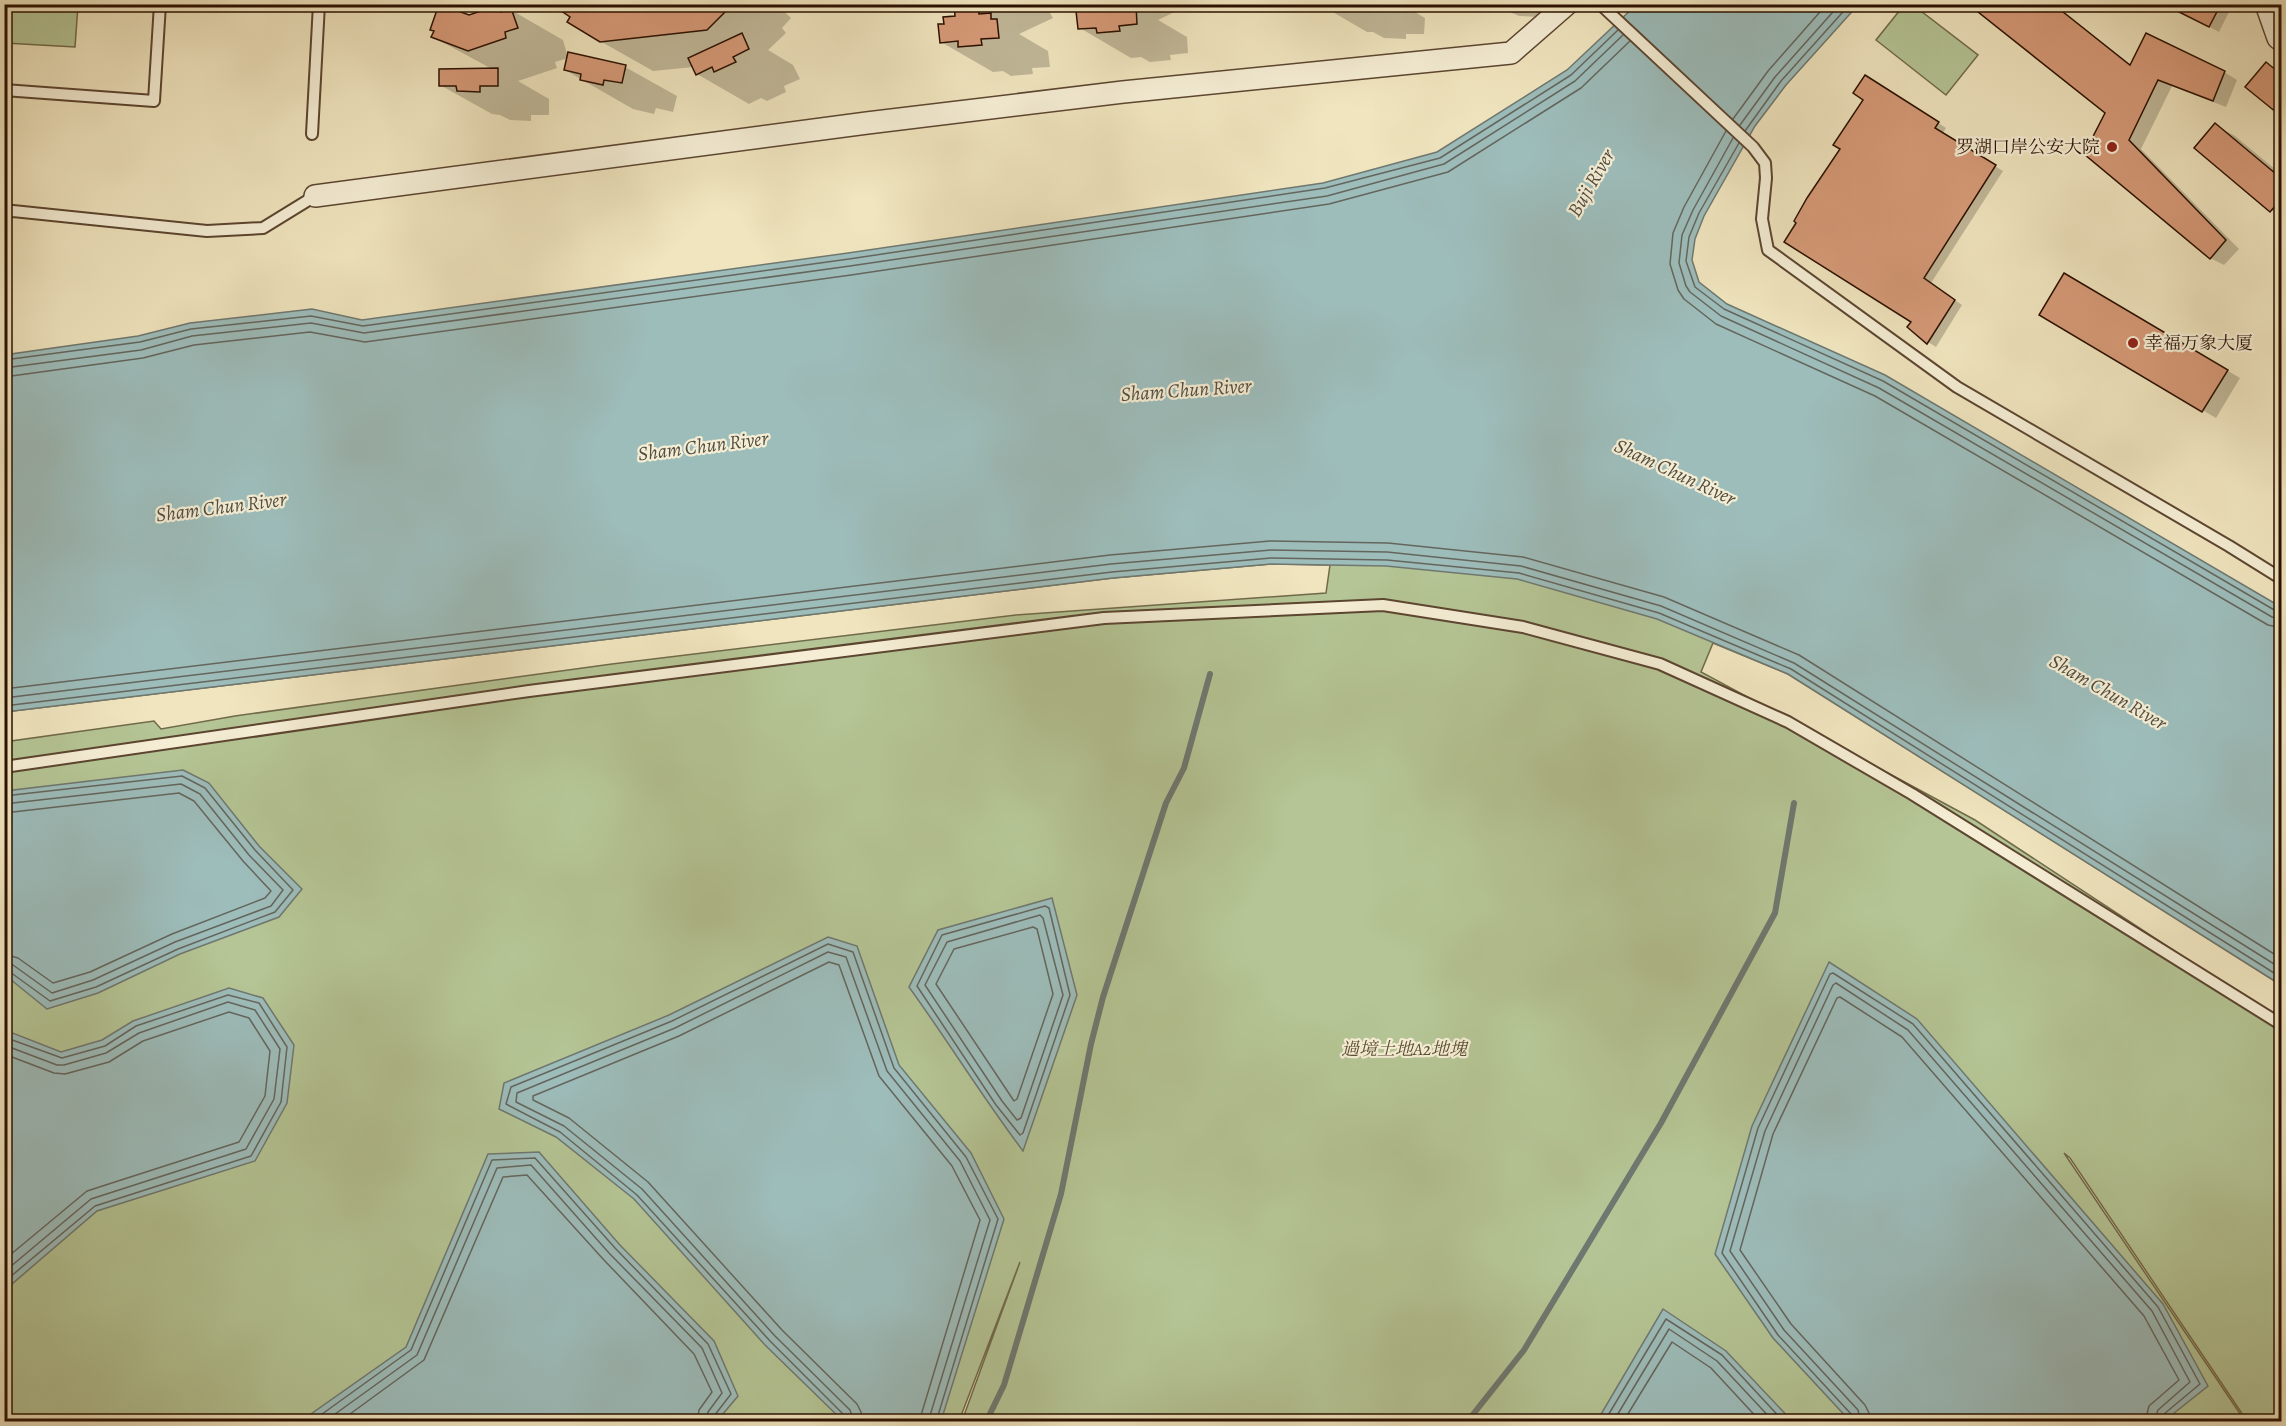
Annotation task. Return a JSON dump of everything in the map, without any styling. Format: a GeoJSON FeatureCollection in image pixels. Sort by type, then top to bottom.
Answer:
{"type":"FeatureCollection","features":[{"type":"Feature","properties":{"kind":"street"},"geometry":{"type":"LineString","coordinates":[[315,196],[855,124],[1111,93],[1511,54],[1567,4]]}},
{"type":"Feature","properties":{"kind":"street"},"geometry":{"type":"LineString","coordinates":[[2266,4],[2278,38],[2282,41]]}},
{"type":"Feature","properties":{"kind":"lane"},"geometry":{"type":"LineString","coordinates":[[4,90],[154,101],[160,4]]}},
{"type":"Feature","properties":{"kind":"lane"},"geometry":{"type":"LineString","coordinates":[[312,135],[319,4]]}},
{"type":"Feature","properties":{"kind":"lane"},"geometry":{"type":"LineString","coordinates":[[1601,5],[1753,147],[1765,163],[1766,178],[1762,219],[1768,250],[1957,387],[2282,579]]}},
{"type":"Feature","properties":{"kind":"lane"},"geometry":{"type":"LineString","coordinates":[[4,212],[13,211],[207,231],[263,228],[315,196]]}},
{"type":"Feature","properties":{"kind":"lane"},"geometry":{"type":"LineString","coordinates":[[4,767],[529,691],[1104,618],[1383,605],[1523,627],[1660,664],[1788,722],[1912,794],[2282,1025]]}},
{"type":"Feature","properties":{"kind":"green space"},"geometry":{"type":"Polygon","coordinates":[[[4,5],[78,5],[75,47],[5,43],[4,5]]]}},
{"type":"Feature","properties":{"kind":"green space"},"geometry":{"type":"Polygon","coordinates":[[[1904,5],[1913,5],[1978,55],[1946,95],[1876,40],[1904,5]]]}},
{"type":"Feature","properties":{"kind":"green space","name":"過境土地A2地塊"},"geometry":{"type":"Polygon","coordinates":[[[1425,530],[1894,703],[2281,985],[1788,674],[1713,643],[1701,672],[1975,820],[2281,1021],[2281,1421],[2247,1421],[2070,1158],[2064,1153],[2245,1421],[962,1421],[1020,1262],[959,1421],[5,1421],[4,742],[154,721],[161,729],[235,716],[612,664],[1016,615],[1326,593],[1330,565],[1271,564],[1113,578],[5,712],[1425,530]]]}},
{"type":"Feature","properties":{"kind":"water"},"geometry":{"type":"Polygon","coordinates":[[[1636,5],[1858,5],[1786,85],[1755,126],[1704,216],[1695,239],[1692,260],[1699,282],[1727,304],[1885,375],[2281,607],[2281,985],[1788,674],[1657,619],[1517,579],[1386,566],[1271,564],[1113,578],[5,712],[4,355],[138,336],[190,323],[312,309],[362,320],[848,253],[1323,183],[1437,152],[1567,70],[1636,5]]]}},
{"type":"Feature","properties":{"kind":"water"},"geometry":{"type":"Polygon","coordinates":[[[183,770],[209,783],[259,846],[302,889],[279,917],[180,954],[98,993],[47,1009],[5,975],[5,791],[183,770]]]}},
{"type":"Feature","properties":{"kind":"water"},"geometry":{"type":"Polygon","coordinates":[[[1052,898],[1077,995],[1023,1151],[909,987],[938,930],[1052,898]]]}},
{"type":"Feature","properties":{"kind":"water"},"geometry":{"type":"Polygon","coordinates":[[[828,937],[857,946],[899,1065],[971,1153],[1004,1219],[941,1421],[843,1421],[765,1345],[634,1199],[556,1137],[499,1109],[504,1083],[669,1015],[828,937]]]}},
{"type":"Feature","properties":{"kind":"water"},"geometry":{"type":"Polygon","coordinates":[[[1829,962],[1917,1019],[2163,1304],[2208,1386],[2164,1421],[1850,1421],[1773,1338],[1715,1254],[1752,1126],[1829,962]]]}},
{"type":"Feature","properties":{"kind":"water"},"geometry":{"type":"Polygon","coordinates":[[[229,988],[263,998],[294,1045],[287,1103],[255,1161],[97,1211],[5,1290],[5,1030],[61,1052],[102,1040],[133,1021],[229,988]]]}},
{"type":"Feature","properties":{"kind":"water"},"geometry":{"type":"Polygon","coordinates":[[[539,1152],[619,1244],[714,1341],[738,1396],[717,1421],[301,1421],[406,1347],[488,1154],[539,1152]]]}},
{"type":"Feature","properties":{"kind":"water"},"geometry":{"type":"Polygon","coordinates":[[[1663,1309],[1726,1351],[1792,1421],[1597,1421],[1663,1309]]]}},
{"type":"Feature","properties":{"kind":"building"},"geometry":{"type":"Polygon","coordinates":[[[439,4],[469,15],[499,5],[501,12],[511,8],[518,28],[505,32],[506,38],[468,51],[431,37],[434,31],[430,30],[439,4]]]}},
{"type":"Feature","properties":{"kind":"building"},"geometry":{"type":"Polygon","coordinates":[[[551,4],[600,4],[597,9],[636,4],[733,4],[707,30],[600,42],[567,22],[570,17],[551,4]]]}},
{"type":"Feature","properties":{"kind":"building"},"geometry":{"type":"Polygon","coordinates":[[[954,4],[978,4],[979,14],[991,13],[991,19],[997,19],[999,38],[981,39],[982,45],[958,47],[958,41],[940,43],[938,24],[944,24],[943,17],[955,16],[954,4]]]}},
{"type":"Feature","properties":{"kind":"building"},"geometry":{"type":"Polygon","coordinates":[[[1082,4],[1136,5],[1137,24],[1119,26],[1120,31],[1097,33],[1096,28],[1078,29],[1076,11],[1082,10],[1082,4]]]}},
{"type":"Feature","properties":{"kind":"building","name":"罗湖口岸公安大院"},"geometry":{"type":"Polygon","coordinates":[[[1968,4],[2053,4],[2130,65],[2146,33],[2225,71],[2213,101],[2158,80],[2129,140],[2226,240],[2210,259],[2084,154],[2105,113],[1968,4]]]}},
{"type":"Feature","properties":{"kind":"building"},"geometry":{"type":"Polygon","coordinates":[[[2163,4],[2221,4],[2209,27],[2163,4]]]}},
{"type":"Feature","properties":{"kind":"building"},"geometry":{"type":"Polygon","coordinates":[[[742,33],[749,49],[733,57],[736,62],[714,72],[712,67],[696,75],[688,58],[742,33]]]}},
{"type":"Feature","properties":{"kind":"building"},"geometry":{"type":"Polygon","coordinates":[[[568,52],[626,65],[622,83],[604,80],[603,85],[580,80],[581,74],[564,70],[568,52]]]}},
{"type":"Feature","properties":{"kind":"building"},"geometry":{"type":"Polygon","coordinates":[[[2266,62],[2282,75],[2282,117],[2245,87],[2266,62]]]}},
{"type":"Feature","properties":{"kind":"building"},"geometry":{"type":"Polygon","coordinates":[[[498,68],[498,86],[480,86],[480,92],[457,91],[456,86],[439,86],[439,69],[498,68]]]}},
{"type":"Feature","properties":{"kind":"building"},"geometry":{"type":"Polygon","coordinates":[[[1865,75],[1939,122],[1935,128],[1996,165],[1924,278],[1955,300],[1927,344],[1907,327],[1911,322],[1784,242],[1796,223],[1794,221],[1807,198],[1840,149],[1833,145],[1863,100],[1853,93],[1865,75]]]}},
{"type":"Feature","properties":{"kind":"building"},"geometry":{"type":"Polygon","coordinates":[[[2215,123],[2282,179],[2282,198],[2270,212],[2194,148],[2215,123]]]}},
{"type":"Feature","properties":{"kind":"building","name":"幸福万象大厦"},"geometry":{"type":"Polygon","coordinates":[[[2064,273],[2228,370],[2202,412],[2039,315],[2064,273]]]}},
{"type":"Feature","properties":{"kind":"waterway"},"geometry":{"type":"LineString","coordinates":[[986,1422],[1004,1385],[1061,1194],[1091,1044],[1103,997],[1166,803],[1184,768],[1210,674]]}},
{"type":"Feature","properties":{"kind":"waterway"},"geometry":{"type":"LineString","coordinates":[[1467,1422],[1524,1350],[1661,1123],[1775,913],[1794,803]]}},
{"type":"Feature","properties":{"kind":"place","name":"罗湖口岸公安大院"},"geometry":{"type":"Point","coordinates":[2112,147]}},
{"type":"Feature","properties":{"kind":"place","name":"幸福万象大厦"},"geometry":{"type":"Point","coordinates":[2133,343]}},
{"type":"Feature","properties":{"kind":"water label","name":"Buji River"},"geometry":{"type":"Point","coordinates":[1591,183]}},
{"type":"Feature","properties":{"kind":"water label","name":"Sham Chun River"},"geometry":{"type":"Point","coordinates":[1186,390]}},
{"type":"Feature","properties":{"kind":"water label","name":"Sham Chun River"},"geometry":{"type":"Point","coordinates":[703,446]}},
{"type":"Feature","properties":{"kind":"water label","name":"Sham Chun River"},"geometry":{"type":"Point","coordinates":[1675,472]}},
{"type":"Feature","properties":{"kind":"water label","name":"Sham Chun River"},"geometry":{"type":"Point","coordinates":[221,507]}},
{"type":"Feature","properties":{"kind":"water label","name":"Sham Chun River"},"geometry":{"type":"Point","coordinates":[2108,692]}}]}
